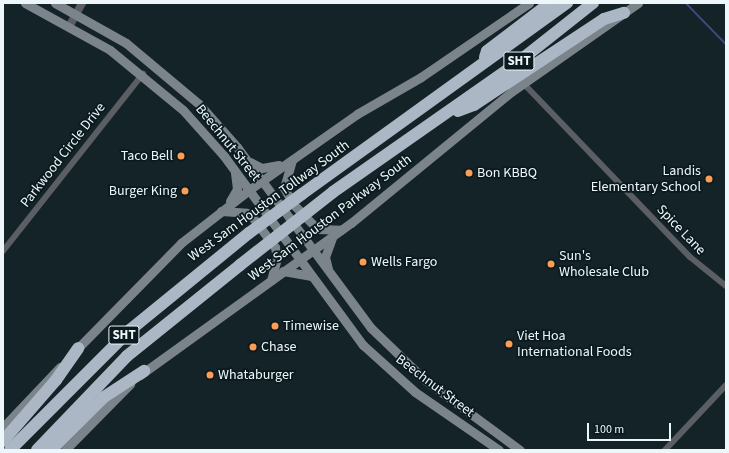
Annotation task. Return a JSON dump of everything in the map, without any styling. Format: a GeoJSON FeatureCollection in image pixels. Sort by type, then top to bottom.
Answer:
{"type":"FeatureCollection","features":[{"type":"Feature","properties":{"kind":"highway"},"geometry":{"type":"LineString","coordinates":[[482,65],[488,51],[550,3]]}},
{"type":"Feature","properties":{"kind":"highway","name":"West Sam Houston Tollway South"},"geometry":{"type":"LineString","coordinates":[[10,450],[126,333],[248,233],[568,3]]}},
{"type":"Feature","properties":{"kind":"highway","name":"SHT"},"geometry":{"type":"LineString","coordinates":[[37,450],[127,356],[240,265],[333,192],[442,117],[593,3]]}},
{"type":"Feature","properties":{"kind":"highway"},"geometry":{"type":"LineString","coordinates":[[442,117],[474,105],[604,20],[624,13]]}},
{"type":"Feature","properties":{"kind":"highway"},"geometry":{"type":"LineString","coordinates":[[3,441],[56,380],[78,348]]}},
{"type":"Feature","properties":{"kind":"highway"},"geometry":{"type":"LineString","coordinates":[[51,450],[104,397],[144,371]]}},
{"type":"Feature","properties":{"kind":"main road","name":"Beechnut Street"},"geometry":{"type":"LineString","coordinates":[[25,3],[70,25],[142,74],[202,130],[234,170],[299,260],[364,345],[415,392],[497,449]]}},
{"type":"Feature","properties":{"kind":"main road","name":"Beechnut Street"},"geometry":{"type":"LineString","coordinates":[[55,3],[76,14],[152,62],[214,120],[262,180],[330,276],[371,328],[425,380],[501,438],[520,450]]}},
{"type":"Feature","properties":{"kind":"main road"},"geometry":{"type":"LineString","coordinates":[[3,427],[154,269],[223,209],[262,180],[530,3]]}},
{"type":"Feature","properties":{"kind":"main road","name":"West Sam Houston Parkway South"},"geometry":{"type":"LineString","coordinates":[[65,450],[144,371],[342,230],[523,83],[638,3]]}},
{"type":"Feature","properties":{"kind":"main road"},"geometry":{"type":"LineString","coordinates":[[142,74],[152,62]]}},
{"type":"Feature","properties":{"kind":"main road"},"geometry":{"type":"LineString","coordinates":[[202,130],[214,120]]}},
{"type":"Feature","properties":{"kind":"main road"},"geometry":{"type":"LineString","coordinates":[[246,159],[259,167],[270,169],[292,160]]}},
{"type":"Feature","properties":{"kind":"main road"},"geometry":{"type":"LineString","coordinates":[[292,160],[284,188],[294,205],[316,228],[342,230]]}},
{"type":"Feature","properties":{"kind":"main road"},"geometry":{"type":"LineString","coordinates":[[223,209],[237,189],[234,170]]}},
{"type":"Feature","properties":{"kind":"main road"},"geometry":{"type":"LineString","coordinates":[[223,209],[247,213],[258,224],[275,247],[277,258],[271,280]]}},
{"type":"Feature","properties":{"kind":"main road"},"geometry":{"type":"LineString","coordinates":[[330,276],[325,257],[333,236]]}},
{"type":"Feature","properties":{"kind":"main road"},"geometry":{"type":"LineString","coordinates":[[283,272],[312,276]]}},
{"type":"Feature","properties":{"kind":"main road"},"geometry":{"type":"LineString","coordinates":[[415,392],[425,380]]}},
{"type":"Feature","properties":{"kind":"main road"},"geometry":{"type":"LineString","coordinates":[[497,449],[501,438]]}},
{"type":"Feature","properties":{"kind":"street"},"geometry":{"type":"LineString","coordinates":[[70,25],[82,3]]}},
{"type":"Feature","properties":{"kind":"street","name":"Parkwood Circle Drive"},"geometry":{"type":"LineString","coordinates":[[3,251],[142,74]]}},
{"type":"Feature","properties":{"kind":"street","name":"Spice Lane"},"geometry":{"type":"LineString","coordinates":[[523,83],[690,257],[726,286]]}},
{"type":"Feature","properties":{"kind":"street"},"geometry":{"type":"LineString","coordinates":[[665,450],[726,384]]}},
{"type":"Feature","properties":{"kind":"waterway"},"geometry":{"type":"LineString","coordinates":[[686,3],[726,44]]}},
{"type":"Feature","properties":{"kind":"place","name":"Taco Bell"},"geometry":{"type":"Point","coordinates":[181,156]}},
{"type":"Feature","properties":{"kind":"place","name":"Bon KBBQ"},"geometry":{"type":"Point","coordinates":[469,173]}},
{"type":"Feature","properties":{"kind":"place","name":"Landis Elementary School"},"geometry":{"type":"Point","coordinates":[709,179]}},
{"type":"Feature","properties":{"kind":"place","name":"Burger King"},"geometry":{"type":"Point","coordinates":[185,191]}},
{"type":"Feature","properties":{"kind":"place","name":"Wells Fargo"},"geometry":{"type":"Point","coordinates":[363,262]}},
{"type":"Feature","properties":{"kind":"place","name":"Sun's Wholesale Club"},"geometry":{"type":"Point","coordinates":[551,264]}},
{"type":"Feature","properties":{"kind":"place","name":"Timewise"},"geometry":{"type":"Point","coordinates":[275,326]}},
{"type":"Feature","properties":{"kind":"place","name":"Viet Hoa International Foods"},"geometry":{"type":"Point","coordinates":[509,344]}},
{"type":"Feature","properties":{"kind":"place","name":"Chase"},"geometry":{"type":"Point","coordinates":[253,347]}},
{"type":"Feature","properties":{"kind":"place","name":"Whataburger"},"geometry":{"type":"Point","coordinates":[210,375]}}]}
